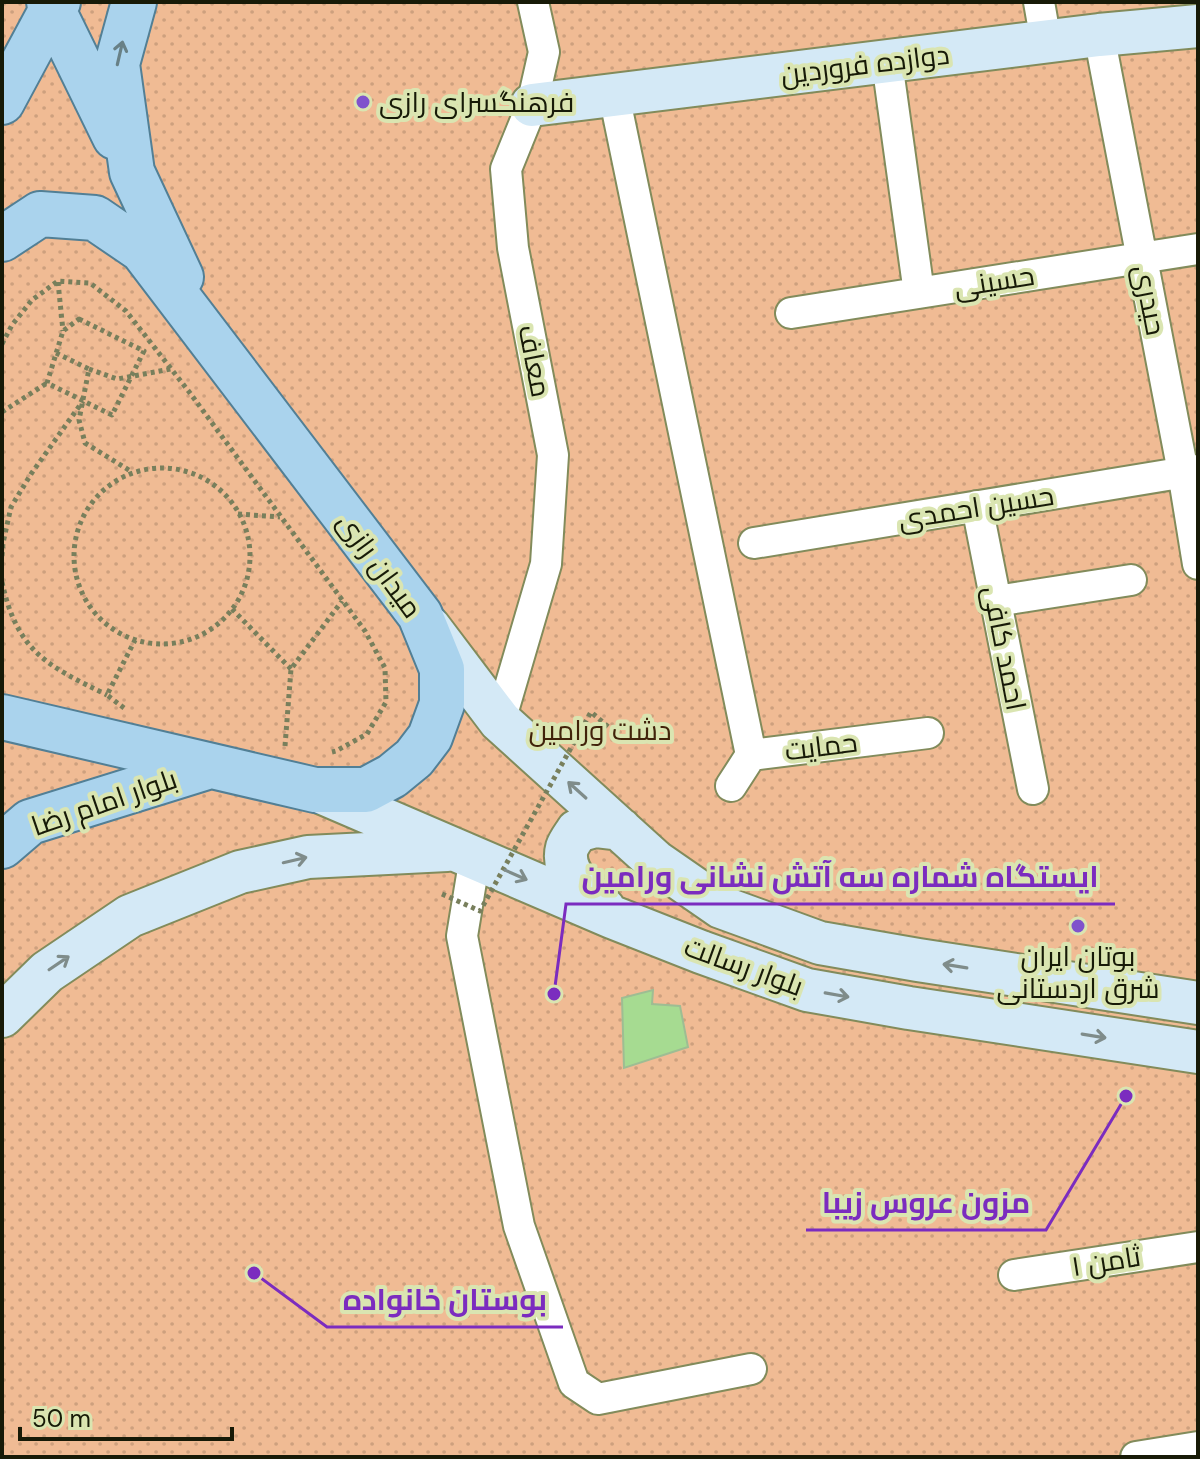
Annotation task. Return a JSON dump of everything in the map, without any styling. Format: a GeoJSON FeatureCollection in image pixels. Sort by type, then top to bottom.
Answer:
{"type":"FeatureCollection","features":[{"type":"Feature","properties":{"kind":"main road"},"geometry":{"type":"LineString","coordinates":[[132,172],[117,64],[134,2]]}},
{"type":"Feature","properties":{"kind":"main road"},"geometry":{"type":"LineString","coordinates":[[53,4],[208,337]]}},
{"type":"Feature","properties":{"kind":"main road"},"geometry":{"type":"LineString","coordinates":[[2,102],[53,4]]}},
{"type":"Feature","properties":{"kind":"main road","name":"دوازده فروردین"},"geometry":{"type":"LineString","coordinates":[[532,105],[1099,35],[1198,26]]}},
{"type":"Feature","properties":{"kind":"main road","name":"میدان رازی"},"geometry":{"type":"LineString","coordinates":[[2,239],[40,214],[95,218],[142,250],[420,615],[442,669],[442,704],[430,737],[414,758],[392,776],[366,790],[320,771],[211,766],[2,717]]}},
{"type":"Feature","properties":{"kind":"main road","name":"بلوار رسالت"},"geometry":{"type":"LineString","coordinates":[[420,615],[500,721],[656,862],[721,907],[820,943],[1198,1003]]}},
{"type":"Feature","properties":{"kind":"main road","name":"بلوار امام رضا"},"geometry":{"type":"LineString","coordinates":[[2,846],[30,822],[211,766]]}},
{"type":"Feature","properties":{"kind":"main road","name":"بلوار رسالت"},"geometry":{"type":"LineString","coordinates":[[320,771],[467,853],[612,917],[807,990],[1198,1052]]}},
{"type":"Feature","properties":{"kind":"main road"},"geometry":{"type":"LineString","coordinates":[[612,917],[575,883],[566,851],[577,831],[595,826],[620,829]]}},
{"type":"Feature","properties":{"kind":"main road"},"geometry":{"type":"LineString","coordinates":[[2,1016],[47,972],[130,916],[240,872],[308,857],[467,853]]}},
{"type":"Feature","properties":{"kind":"street","name":"معاف"},"geometry":{"type":"LineString","coordinates":[[500,721],[546,564],[553,455],[513,248],[506,169],[532,105],[544,52],[533,2]]}},
{"type":"Feature","properties":{"kind":"street"},"geometry":{"type":"LineString","coordinates":[[1039,2],[1046,42]]}},
{"type":"Feature","properties":{"kind":"street","name":"حیدری"},"geometry":{"type":"LineString","coordinates":[[1099,35],[1142,258],[1190,471],[1198,564]]}},
{"type":"Feature","properties":{"kind":"street"},"geometry":{"type":"LineString","coordinates":[[887,62],[919,293]]}},
{"type":"Feature","properties":{"kind":"street"},"geometry":{"type":"LineString","coordinates":[[614,95],[751,755]]}},
{"type":"Feature","properties":{"kind":"street","name":"حسینی"},"geometry":{"type":"LineString","coordinates":[[791,313],[1198,249]]}},
{"type":"Feature","properties":{"kind":"street","name":"حسین احمدی"},"geometry":{"type":"LineString","coordinates":[[754,543],[1190,471]]}},
{"type":"Feature","properties":{"kind":"street","name":"احمد کافی"},"geometry":{"type":"LineString","coordinates":[[977,506],[1033,789]]}},
{"type":"Feature","properties":{"kind":"street"},"geometry":{"type":"LineString","coordinates":[[996,601],[1131,580]]}},
{"type":"Feature","properties":{"kind":"street","name":"حمایت"},"geometry":{"type":"LineString","coordinates":[[731,786],[751,755],[928,733]]}},
{"type":"Feature","properties":{"kind":"street"},"geometry":{"type":"LineString","coordinates":[[467,853],[462,936],[519,1226],[574,1383],[598,1399],[751,1369]]}},
{"type":"Feature","properties":{"kind":"street","name":"ثامن ۱"},"geometry":{"type":"LineString","coordinates":[[1014,1275],[1198,1247]]}},
{"type":"Feature","properties":{"kind":"street"},"geometry":{"type":"LineString","coordinates":[[1136,1457],[1198,1447]]}},
{"type":"Feature","properties":{"kind":"path"},"geometry":{"type":"LineString","coordinates":[[2,412],[47,383],[63,331],[58,281]]}},
{"type":"Feature","properties":{"kind":"path"},"geometry":{"type":"LineString","coordinates":[[2,344],[12,325],[32,300],[58,281],[90,283],[126,311],[171,369],[365,631],[385,668],[386,702],[367,734],[336,751],[320,771]]}},
{"type":"Feature","properties":{"kind":"path"},"geometry":{"type":"LineString","coordinates":[[47,383],[112,415],[144,351],[79,319],[63,331]]}},
{"type":"Feature","properties":{"kind":"path"},"geometry":{"type":"LineString","coordinates":[[56,353],[117,379],[171,369]]}},
{"type":"Feature","properties":{"kind":"path"},"geometry":{"type":"LineString","coordinates":[[89,369],[79,420],[85,443],[132,472]]}},
{"type":"Feature","properties":{"kind":"path"},"geometry":{"type":"LineString","coordinates":[[2,556],[11,507],[83,401]]}},
{"type":"Feature","properties":{"kind":"path"},"geometry":{"type":"LineString","coordinates":[[159,468],[187,471],[212,483],[232,502],[238,514],[245,526],[250,553],[246,583],[232,609],[210,629],[183,642],[153,644],[135,640],[100,619],[82,595],[74,567],[75,537],[86,509],[106,487],[132,472],[159,468]]}},
{"type":"Feature","properties":{"kind":"path"},"geometry":{"type":"LineString","coordinates":[[238,514],[281,517]]}},
{"type":"Feature","properties":{"kind":"path"},"geometry":{"type":"LineString","coordinates":[[2,582],[6,603],[34,652],[58,671],[107,695],[128,711],[113,707]]}},
{"type":"Feature","properties":{"kind":"path"},"geometry":{"type":"LineString","coordinates":[[294,751],[284,749],[291,669],[342,601]]}},
{"type":"Feature","properties":{"kind":"path"},"geometry":{"type":"LineString","coordinates":[[232,609],[291,669]]}},
{"type":"Feature","properties":{"kind":"path"},"geometry":{"type":"LineString","coordinates":[[107,695],[135,640]]}},
{"type":"Feature","properties":{"kind":"path"},"geometry":{"type":"LineString","coordinates":[[442,894],[480,911],[591,712],[612,730]]}},
{"type":"Feature","properties":{"kind":"green space","name":"دشت ورامین"},"geometry":{"type":"Polygon","coordinates":[[[2,2],[1198,2],[1198,1457],[2,1457],[2,2]]]}},
{"type":"Feature","properties":{"kind":"building"},"geometry":{"type":"Polygon","coordinates":[[[653,990],[652,1004],[680,1006],[688,1047],[624,1068],[622,998],[653,990]]]}},
{"type":"Feature","properties":{"kind":"place","name":"فرهنگسرای رازی"},"geometry":{"type":"Point","coordinates":[363,102]}},
{"type":"Feature","properties":{"kind":"place","name":"بوتان ایران شرق اردستانی"},"geometry":{"type":"Point","coordinates":[1078,926]}},
{"type":"Feature","properties":{"kind":"place","name":"ایستگاه شماره سه آتش نشانی ورامین"},"geometry":{"type":"Point","coordinates":[554,994]}},
{"type":"Feature","properties":{"kind":"place","name":"مزون عروس زیبا"},"geometry":{"type":"Point","coordinates":[1126,1096]}},
{"type":"Feature","properties":{"kind":"place","name":"بوستان خانواده"},"geometry":{"type":"Point","coordinates":[254,1273]}}]}
